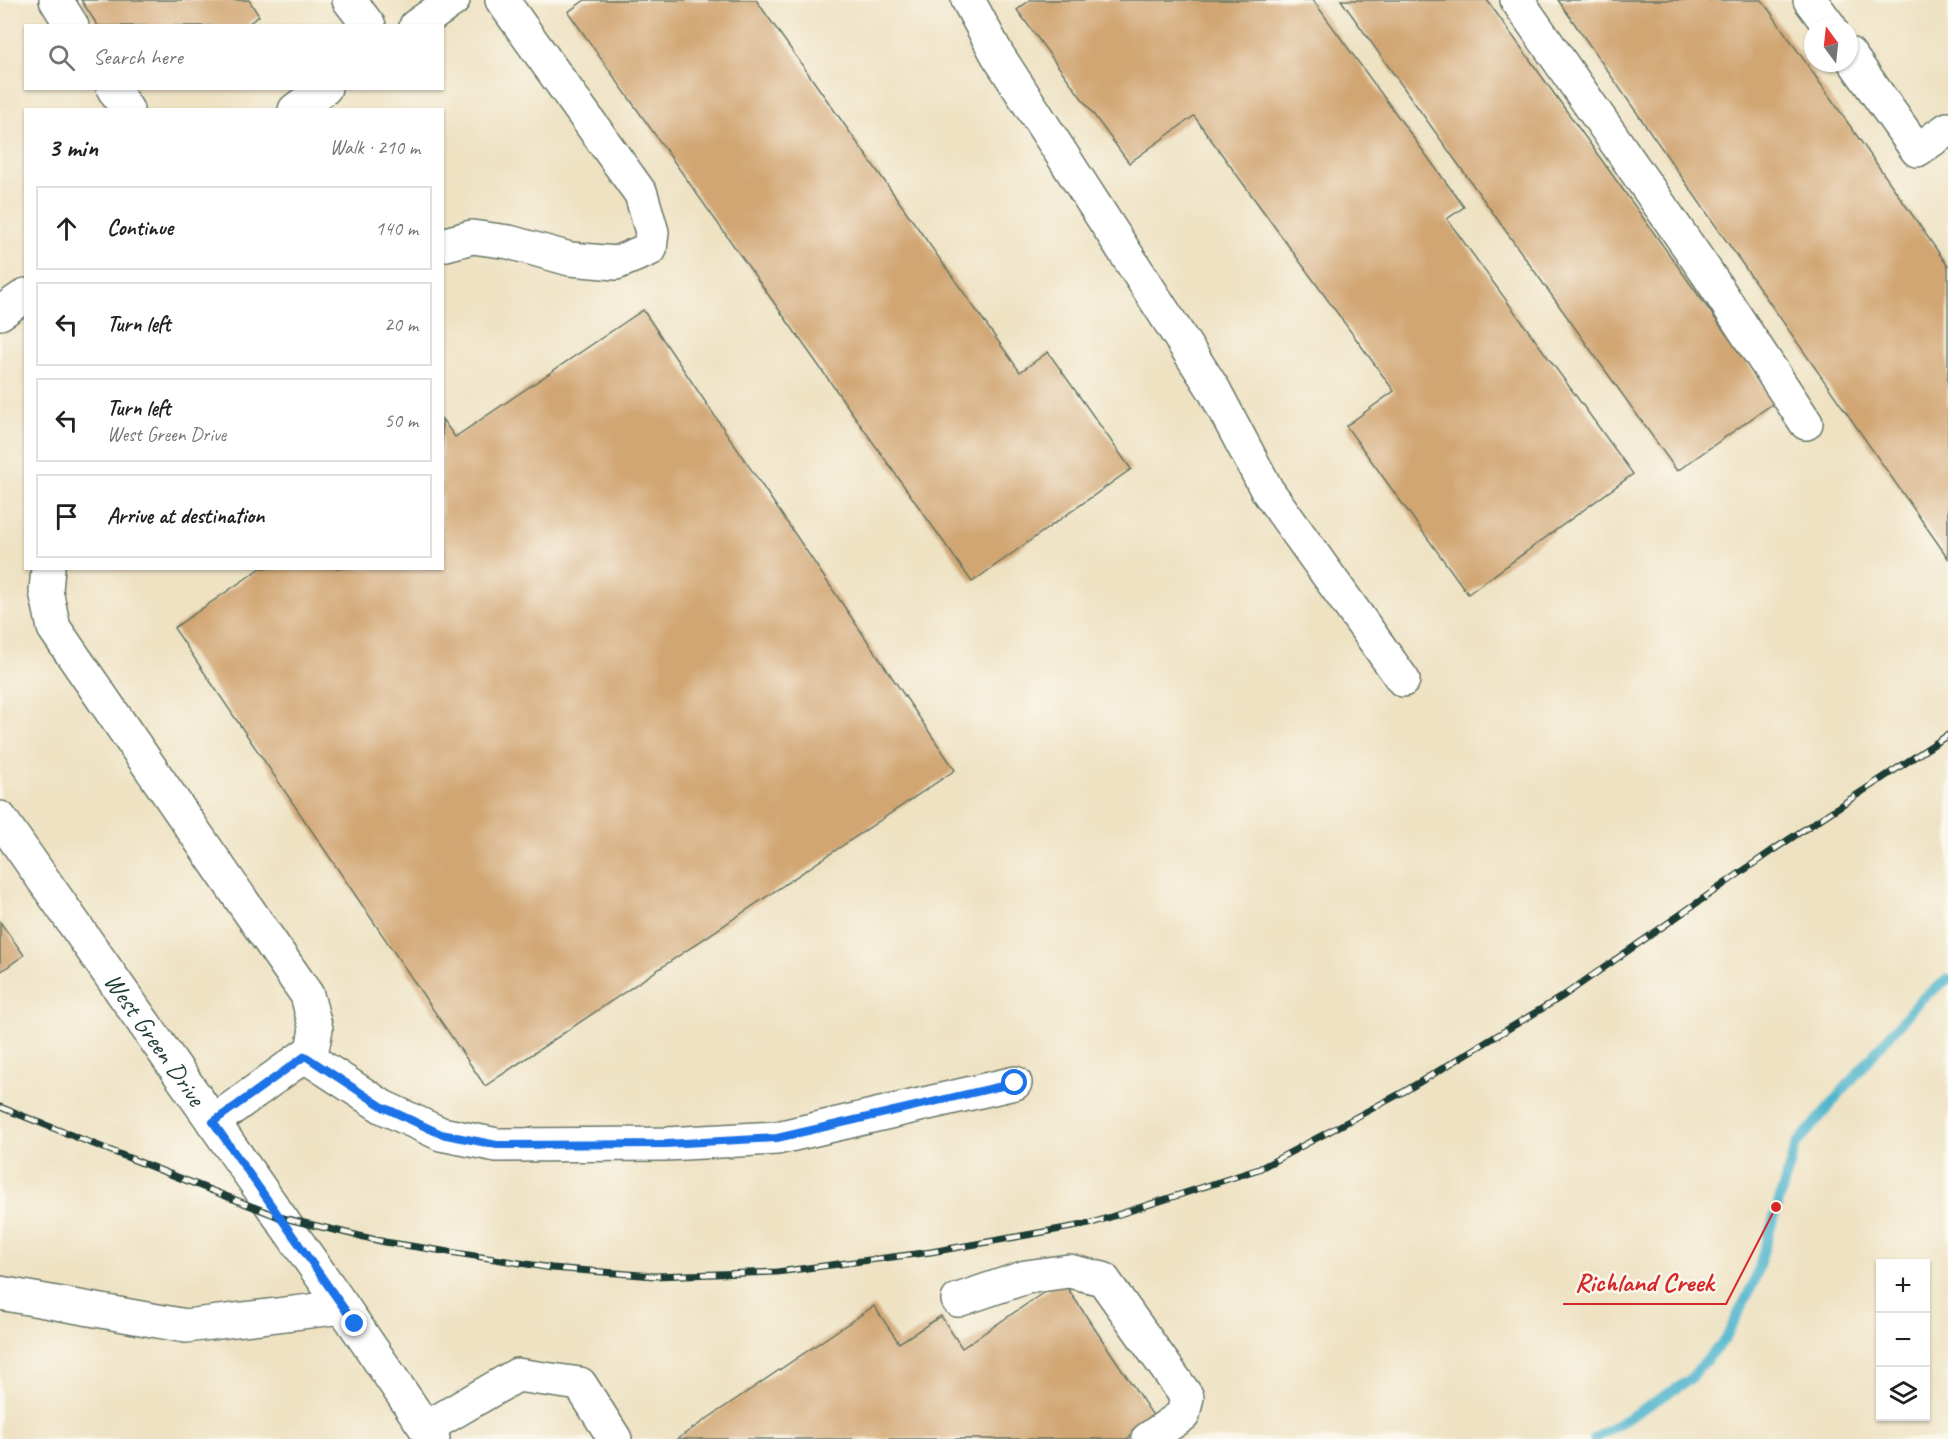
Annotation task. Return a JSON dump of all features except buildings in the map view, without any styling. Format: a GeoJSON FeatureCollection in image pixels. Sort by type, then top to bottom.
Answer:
{"type":"FeatureCollection","features":[{"type":"Feature","properties":{"kind":"main road"},"geometry":{"type":"LineString","coordinates":[[56,0],[71,24]]}},
{"type":"Feature","properties":{"kind":"main road"},"geometry":{"type":"LineString","coordinates":[[349,0],[367,24]]}},
{"type":"Feature","properties":{"kind":"main road"},"geometry":{"type":"LineString","coordinates":[[419,24],[453,0]]}},
{"type":"Feature","properties":{"kind":"main road"},"geometry":{"type":"LineString","coordinates":[[444,244],[472,237],[509,242],[570,259],[616,263],[650,249],[652,232],[641,194],[502,0]]}},
{"type":"Feature","properties":{"kind":"main road"},"geometry":{"type":"LineString","coordinates":[[968,0],[997,54],[1214,390],[1267,490],[1403,680]]}},
{"type":"Feature","properties":{"kind":"main road"},"geometry":{"type":"LineString","coordinates":[[1517,0],[1707,273],[1806,423]]}},
{"type":"Feature","properties":{"kind":"main road"},"geometry":{"type":"LineString","coordinates":[[1810,0],[1823,18]]}},
{"type":"Feature","properties":{"kind":"main road"},"geometry":{"type":"LineString","coordinates":[[1858,67],[1917,150],[1948,129]]}},
{"type":"Feature","properties":{"kind":"main road"},"geometry":{"type":"LineString","coordinates":[[114,90],[126,108]]}},
{"type":"Feature","properties":{"kind":"main road"},"geometry":{"type":"LineString","coordinates":[[298,108],[322,90]]}},
{"type":"Feature","properties":{"kind":"main road"},"geometry":{"type":"LineString","coordinates":[[0,313],[24,296]]}},
{"type":"Feature","properties":{"kind":"main road"},"geometry":{"type":"LineString","coordinates":[[48,570],[46,591],[54,628],[307,995],[316,1029],[312,1050],[213,1122]]}},
{"type":"Feature","properties":{"kind":"main road","name":"West Green Drive"},"geometry":{"type":"LineString","coordinates":[[0,818],[343,1307],[429,1434]]}},
{"type":"Feature","properties":{"kind":"main road"},"geometry":{"type":"LineString","coordinates":[[305,1056],[383,1107],[441,1134],[497,1145],[666,1144],[777,1138],[1015,1083]]}},
{"type":"Feature","properties":{"kind":"main road"},"geometry":{"type":"LineString","coordinates":[[958,1300],[1026,1277],[1069,1271],[1103,1279],[1187,1397],[1183,1415],[1148,1439]]}},
{"type":"Feature","properties":{"kind":"main road"},"geometry":{"type":"LineString","coordinates":[[0,1293],[186,1326],[343,1307]]}},
{"type":"Feature","properties":{"kind":"main road"},"geometry":{"type":"LineString","coordinates":[[429,1434],[517,1375],[579,1384],[615,1439]]}},
{"type":"Feature","properties":{"kind":"waterway"},"geometry":{"type":"LineString","coordinates":[[1594,1439],[1688,1381],[1726,1338],[1754,1282],[1796,1145],[1920,1000],[1948,979]]}},
{"type":"Feature","properties":{"kind":"railway"},"geometry":{"type":"LineString","coordinates":[[0,1107],[279,1217],[385,1242],[552,1268],[654,1276],[777,1272],[931,1252],[1089,1224],[1259,1169],[1405,1091],[1563,996],[1773,850],[1948,735]]}},
{"type":"Feature","properties":{"kind":"place","name":"Richland Creek"},"geometry":{"type":"Point","coordinates":[1776,1207]}},
{"type":"Feature","properties":{"kind":"route"},"geometry":{"type":"LineString","coordinates":[[355,1324],[213,1122],[305,1056],[383,1107],[441,1134],[497,1145],[666,1144],[777,1138],[1015,1083]]}}]}
